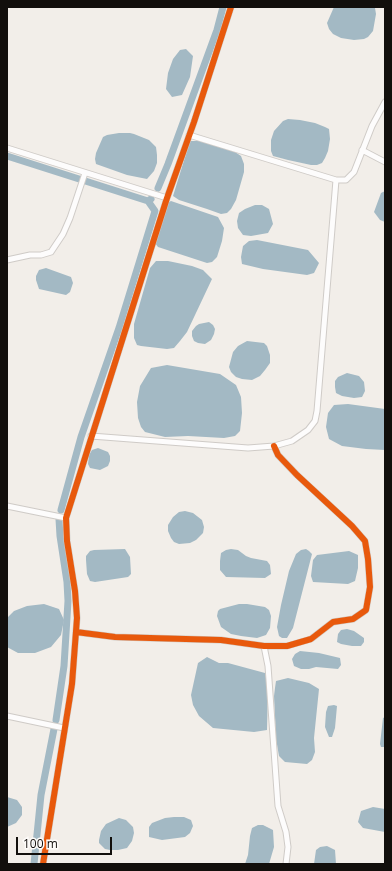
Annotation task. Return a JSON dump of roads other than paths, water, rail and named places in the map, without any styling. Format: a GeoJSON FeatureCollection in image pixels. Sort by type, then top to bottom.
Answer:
{"type":"FeatureCollection","features":[{"type":"Feature","properties":{"kind":"street"},"geometry":{"type":"LineString","coordinates":[[43,864],[72,684],[77,618],[75,591],[66,541],[66,518],[166,198],[231,7]]}},
{"type":"Feature","properties":{"kind":"street"},"geometry":{"type":"LineString","coordinates":[[188,135],[336,180],[346,180],[354,172],[372,126],[385,102]]}},
{"type":"Feature","properties":{"kind":"street"},"geometry":{"type":"LineString","coordinates":[[7,148],[166,198]]}},
{"type":"Feature","properties":{"kind":"street"},"geometry":{"type":"LineString","coordinates":[[362,150],[385,162]]}},
{"type":"Feature","properties":{"kind":"street"},"geometry":{"type":"LineString","coordinates":[[7,260],[51,252],[63,234],[70,218],[85,173]]}},
{"type":"Feature","properties":{"kind":"street"},"geometry":{"type":"LineString","coordinates":[[91,436],[248,448],[274,446],[292,441],[308,430],[315,421],[316,416],[336,180]]}},
{"type":"Feature","properties":{"kind":"street"},"geometry":{"type":"LineString","coordinates":[[76,632],[115,637],[221,640],[264,646],[287,646],[311,639],[333,622],[353,619],[366,610],[370,587],[365,541],[352,526],[297,475],[278,455],[274,446]]}},
{"type":"Feature","properties":{"kind":"street"},"geometry":{"type":"LineString","coordinates":[[7,506],[66,518]]}},
{"type":"Feature","properties":{"kind":"street"},"geometry":{"type":"LineString","coordinates":[[264,646],[268,666],[278,806],[286,832],[288,847],[286,864]]}},
{"type":"Feature","properties":{"kind":"street"},"geometry":{"type":"LineString","coordinates":[[7,716],[64,728]]}},
{"type":"Feature","properties":{"kind":"water"},"geometry":{"type":"Polygon","coordinates":[[[334,7],[375,8],[376,14],[373,31],[364,39],[354,40],[341,38],[333,34],[327,23],[334,7]]]}},
{"type":"Feature","properties":{"kind":"water"},"geometry":{"type":"Polygon","coordinates":[[[186,49],[193,56],[190,77],[182,95],[172,97],[166,89],[168,73],[173,59],[180,50],[186,49]]]}},
{"type":"Feature","properties":{"kind":"water"},"geometry":{"type":"Polygon","coordinates":[[[288,119],[315,123],[329,129],[330,139],[328,151],[322,163],[311,165],[273,156],[271,151],[271,140],[274,131],[283,121],[288,119]]]}},
{"type":"Feature","properties":{"kind":"water"},"geometry":{"type":"Polygon","coordinates":[[[119,133],[134,134],[149,140],[156,147],[157,163],[154,171],[147,179],[127,175],[96,164],[96,153],[103,137],[119,133]]]}},
{"type":"Feature","properties":{"kind":"water"},"geometry":{"type":"Polygon","coordinates":[[[190,141],[201,141],[235,152],[241,156],[244,164],[244,172],[236,200],[227,213],[221,214],[179,200],[173,196],[190,141]]]}},
{"type":"Feature","properties":{"kind":"water"},"geometry":{"type":"Polygon","coordinates":[[[385,191],[385,222],[380,220],[374,212],[381,193],[385,191]]]}},
{"type":"Feature","properties":{"kind":"water"},"geometry":{"type":"Polygon","coordinates":[[[171,201],[218,217],[224,228],[217,257],[212,262],[207,263],[158,247],[155,243],[167,203],[171,201]]]}},
{"type":"Feature","properties":{"kind":"water"},"geometry":{"type":"Polygon","coordinates":[[[255,205],[262,205],[269,209],[273,224],[268,233],[251,236],[243,235],[238,228],[237,221],[239,213],[255,205]]]}},
{"type":"Feature","properties":{"kind":"water"},"geometry":{"type":"Polygon","coordinates":[[[257,240],[308,250],[319,263],[314,273],[307,275],[263,269],[242,264],[241,257],[243,246],[249,241],[257,240]]]}},
{"type":"Feature","properties":{"kind":"water"},"geometry":{"type":"Polygon","coordinates":[[[156,261],[168,261],[192,266],[203,270],[212,279],[187,332],[174,348],[167,349],[137,345],[134,338],[134,324],[150,268],[156,261]]]}},
{"type":"Feature","properties":{"kind":"water"},"geometry":{"type":"Polygon","coordinates":[[[46,268],[71,277],[73,283],[70,292],[66,295],[39,289],[36,276],[39,270],[46,268]]]}},
{"type":"Feature","properties":{"kind":"water"},"geometry":{"type":"Polygon","coordinates":[[[209,322],[215,329],[211,340],[205,344],[194,341],[192,331],[199,324],[209,322]]]}},
{"type":"Feature","properties":{"kind":"water"},"geometry":{"type":"Polygon","coordinates":[[[247,341],[264,343],[267,346],[270,355],[270,363],[265,370],[260,376],[252,380],[236,377],[231,372],[229,367],[233,352],[238,346],[247,341]]]}},
{"type":"Feature","properties":{"kind":"water"},"geometry":{"type":"Polygon","coordinates":[[[167,365],[220,374],[236,385],[241,397],[242,413],[240,431],[235,436],[224,438],[188,436],[165,437],[145,432],[141,427],[138,418],[137,402],[140,386],[151,368],[167,365]]]}},
{"type":"Feature","properties":{"kind":"water"},"geometry":{"type":"Polygon","coordinates":[[[347,373],[359,376],[364,382],[365,391],[362,397],[354,398],[342,396],[336,393],[335,381],[338,377],[347,373]]]}},
{"type":"Feature","properties":{"kind":"water"},"geometry":{"type":"Polygon","coordinates":[[[348,404],[385,409],[385,450],[342,446],[329,439],[326,427],[328,413],[334,405],[348,404]]]}},
{"type":"Feature","properties":{"kind":"water"},"geometry":{"type":"Polygon","coordinates":[[[98,448],[108,452],[110,456],[108,466],[100,470],[90,468],[88,464],[89,455],[92,450],[98,448]]]}},
{"type":"Feature","properties":{"kind":"water"},"geometry":{"type":"Polygon","coordinates":[[[185,511],[193,513],[202,520],[204,527],[203,533],[196,540],[190,543],[179,544],[174,542],[171,538],[168,531],[168,525],[173,517],[179,512],[185,511]]]}},
{"type":"Feature","properties":{"kind":"water"},"geometry":{"type":"Polygon","coordinates":[[[125,549],[130,557],[131,574],[128,577],[95,582],[90,581],[87,574],[86,556],[90,551],[125,549]]]}},
{"type":"Feature","properties":{"kind":"water"},"geometry":{"type":"Polygon","coordinates":[[[231,549],[238,550],[251,558],[267,561],[270,565],[271,574],[265,578],[226,577],[220,570],[221,553],[231,549]]]}},
{"type":"Feature","properties":{"kind":"water"},"geometry":{"type":"Polygon","coordinates":[[[306,549],[312,554],[293,628],[287,638],[282,638],[279,636],[277,627],[289,571],[296,554],[301,550],[306,549]]]}},
{"type":"Feature","properties":{"kind":"water"},"geometry":{"type":"Polygon","coordinates":[[[349,551],[358,555],[358,568],[355,581],[348,584],[313,582],[311,576],[313,560],[317,555],[349,551]]]}},
{"type":"Feature","properties":{"kind":"water"},"geometry":{"type":"Polygon","coordinates":[[[44,604],[59,609],[64,620],[61,635],[51,647],[35,653],[18,653],[7,647],[7,618],[14,611],[27,606],[44,604]]]}},
{"type":"Feature","properties":{"kind":"water"},"geometry":{"type":"Polygon","coordinates":[[[239,604],[265,607],[269,610],[271,616],[270,628],[266,635],[257,638],[241,636],[231,634],[221,627],[217,616],[218,611],[220,609],[239,604]]]}},
{"type":"Feature","properties":{"kind":"water"},"geometry":{"type":"Polygon","coordinates":[[[347,629],[354,631],[364,638],[364,642],[361,646],[352,646],[337,642],[338,634],[341,630],[347,629]]]}},
{"type":"Feature","properties":{"kind":"water"},"geometry":{"type":"Polygon","coordinates":[[[300,651],[319,653],[340,658],[341,665],[338,669],[316,667],[301,669],[294,666],[292,659],[295,654],[300,651]]]}},
{"type":"Feature","properties":{"kind":"water"},"geometry":{"type":"Polygon","coordinates":[[[207,657],[219,663],[228,663],[265,673],[268,688],[267,730],[254,732],[213,728],[199,716],[193,705],[191,695],[198,663],[207,657]]]}},
{"type":"Feature","properties":{"kind":"water"},"geometry":{"type":"Polygon","coordinates":[[[288,678],[309,683],[319,689],[314,738],[315,752],[312,760],[307,764],[285,762],[279,756],[276,739],[274,696],[276,681],[288,678]]]}},
{"type":"Feature","properties":{"kind":"water"},"geometry":{"type":"Polygon","coordinates":[[[328,706],[337,706],[335,728],[332,737],[329,737],[325,727],[326,712],[328,706]]]}},
{"type":"Feature","properties":{"kind":"water"},"geometry":{"type":"Polygon","coordinates":[[[385,717],[385,747],[381,747],[380,744],[383,718],[385,717]]]}},
{"type":"Feature","properties":{"kind":"water"},"geometry":{"type":"Polygon","coordinates":[[[7,797],[17,800],[22,807],[22,815],[16,823],[7,827],[7,797]]]}},
{"type":"Feature","properties":{"kind":"water"},"geometry":{"type":"Polygon","coordinates":[[[373,807],[385,809],[385,832],[363,828],[358,822],[361,811],[373,807]]]}},
{"type":"Feature","properties":{"kind":"water"},"geometry":{"type":"Polygon","coordinates":[[[184,817],[191,820],[193,826],[190,833],[185,837],[162,840],[149,837],[149,827],[152,823],[165,818],[184,817]]]}},
{"type":"Feature","properties":{"kind":"water"},"geometry":{"type":"Polygon","coordinates":[[[119,818],[126,820],[133,827],[134,833],[132,841],[127,848],[118,850],[105,849],[99,843],[101,831],[106,824],[119,818]]]}},
{"type":"Feature","properties":{"kind":"water"},"geometry":{"type":"Polygon","coordinates":[[[258,825],[263,825],[273,830],[274,847],[269,864],[245,864],[248,855],[252,828],[258,825]]]}},
{"type":"Feature","properties":{"kind":"water"},"geometry":{"type":"Polygon","coordinates":[[[327,846],[335,850],[336,864],[314,864],[316,850],[320,847],[327,846]]]}},
{"type":"Feature","properties":{"kind":"waterway"},"geometry":{"type":"LineString","coordinates":[[158,188],[217,30],[223,7]]}},
{"type":"Feature","properties":{"kind":"waterway"},"geometry":{"type":"LineString","coordinates":[[7,156],[148,201],[151,199]]}},
{"type":"Feature","properties":{"kind":"waterway"},"geometry":{"type":"LineString","coordinates":[[61,510],[81,437],[119,328],[155,211],[148,201]]}},
{"type":"Feature","properties":{"kind":"waterway"},"geometry":{"type":"LineString","coordinates":[[56,720],[64,666],[68,601],[59,519]]}},
{"type":"Feature","properties":{"kind":"waterway"},"geometry":{"type":"LineString","coordinates":[[34,864],[41,795],[54,729]]}}]}
